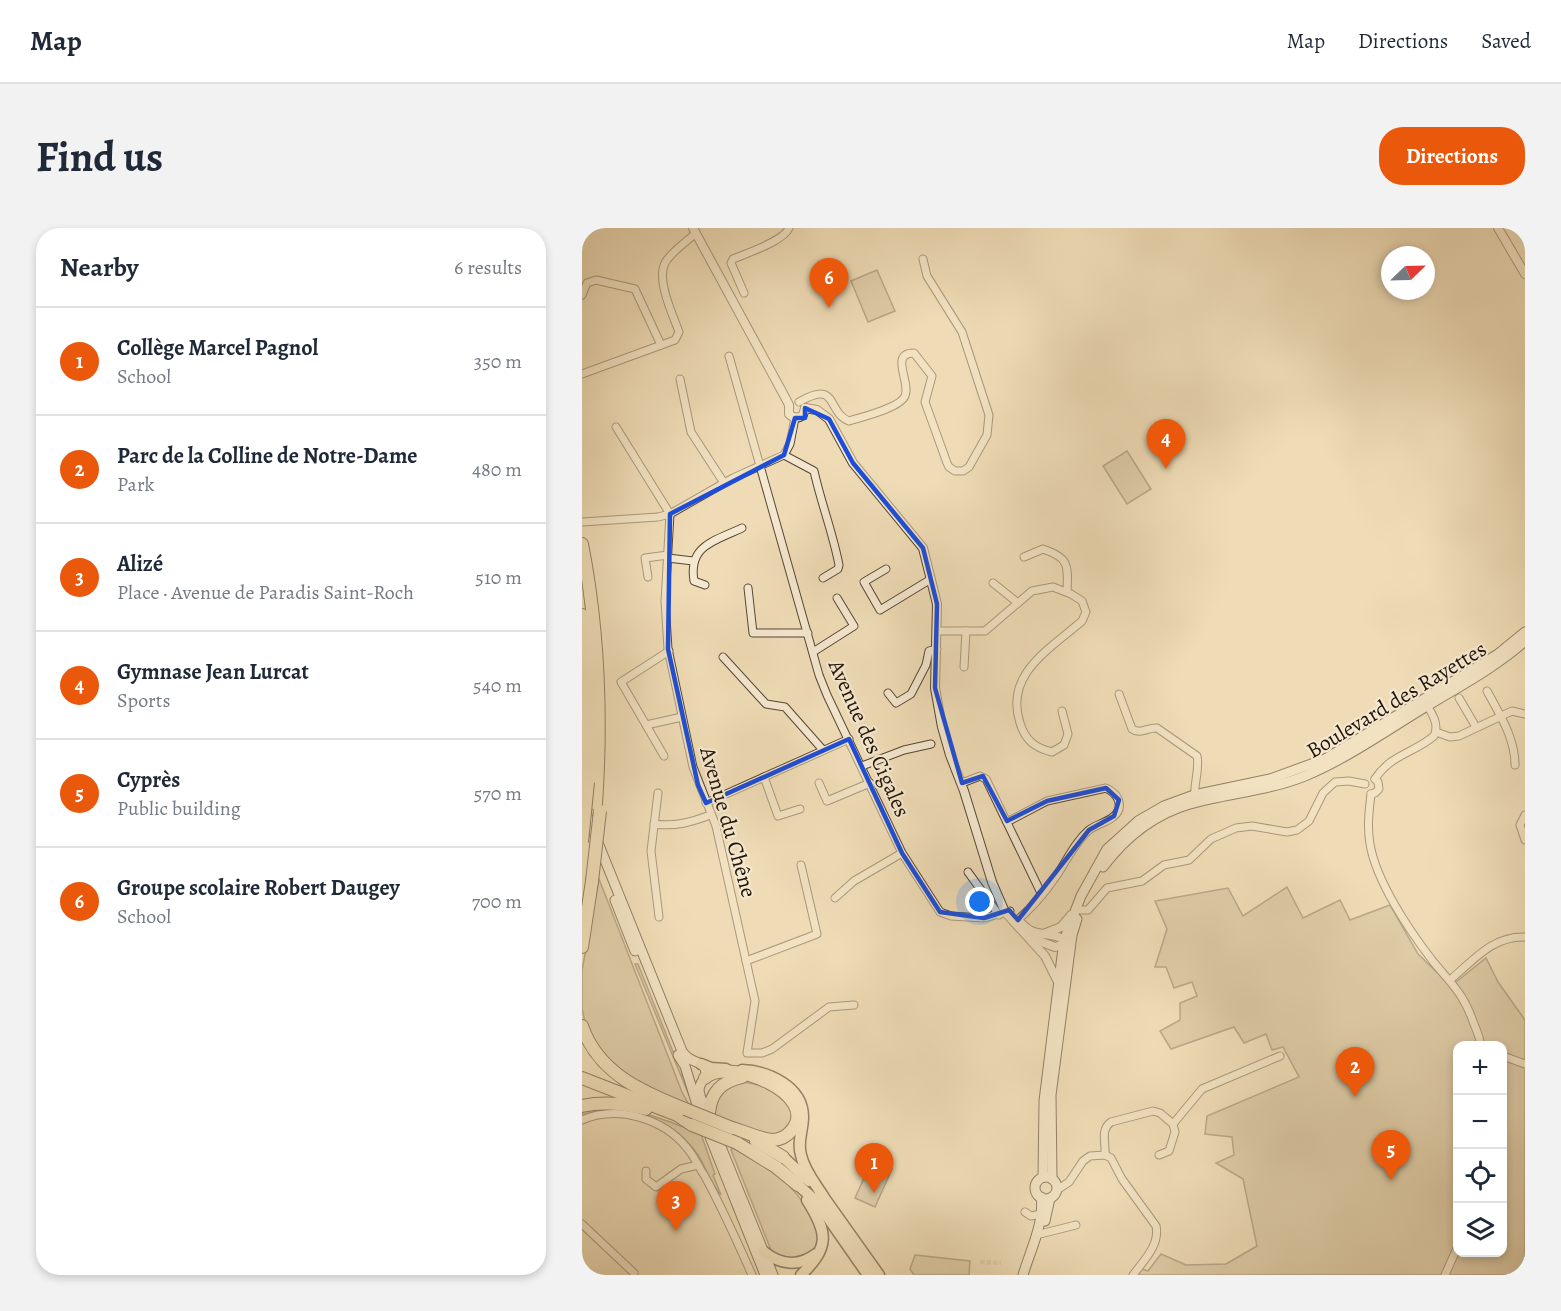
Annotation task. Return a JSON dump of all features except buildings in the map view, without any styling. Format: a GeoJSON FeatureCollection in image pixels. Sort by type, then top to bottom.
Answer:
{"type":"FeatureCollection","features":[{"type":"Feature","properties":{"kind":"highway"},"geometry":{"type":"LineString","coordinates":[[582,544],[596,642],[600,718],[598,808],[582,947]]}},
{"type":"Feature","properties":{"kind":"highway"},"geometry":{"type":"LineString","coordinates":[[582,615],[588,678],[588,782],[582,842]]}},
{"type":"Feature","properties":{"kind":"highway"},"geometry":{"type":"LineString","coordinates":[[582,901],[590,875]]}},
{"type":"Feature","properties":{"kind":"highway"},"geometry":{"type":"LineString","coordinates":[[582,1026],[593,1049],[615,1074],[633,1086],[732,1128],[774,1140],[788,1135],[796,1123],[796,1109],[789,1097],[776,1086],[752,1077],[715,1072],[703,1080]]}},
{"type":"Feature","properties":{"kind":"highway"},"geometry":{"type":"LineString","coordinates":[[582,1072],[680,1107]]}},
{"type":"Feature","properties":{"kind":"highway"},"geometry":{"type":"LineString","coordinates":[[705,1111],[712,1096],[721,1085],[734,1079],[752,1077]]}},
{"type":"Feature","properties":{"kind":"highway"},"geometry":{"type":"LineString","coordinates":[[582,1078],[676,1115],[692,1125]]}},
{"type":"Feature","properties":{"kind":"highway"},"geometry":{"type":"LineString","coordinates":[[582,1106],[605,1102],[622,1103],[657,1112],[737,1143],[776,1167],[798,1185]]}},
{"type":"Feature","properties":{"kind":"highway"},"geometry":{"type":"LineString","coordinates":[[732,1128],[783,1157]]}},
{"type":"Feature","properties":{"kind":"main road","name":"Boulevard des Rayettes"},"geometry":{"type":"LineString","coordinates":[[1426,703],[1498,654],[1525,632]]}},
{"type":"Feature","properties":{"kind":"main road","name":"Boulevard des Rayettes"},"geometry":{"type":"LineString","coordinates":[[1030,1275],[1050,1187],[1044,1101],[1063,981],[1066,942],[1081,896],[1107,849],[1128,829],[1164,806],[1270,779],[1316,764],[1504,658],[1525,641]]}},
{"type":"Feature","properties":{"kind":"main road","name":"Boulevard des Rayettes"},"geometry":{"type":"LineString","coordinates":[[1066,942],[1093,882],[1126,841],[1152,821],[1195,799]]}},
{"type":"Feature","properties":{"kind":"main road"},"geometry":{"type":"LineString","coordinates":[[582,805],[682,1051],[688,1060],[698,1064],[711,1068],[756,1071],[775,1078],[792,1091],[803,1110],[799,1143],[807,1171],[879,1275]]}},
{"type":"Feature","properties":{"kind":"main road"},"geometry":{"type":"LineString","coordinates":[[582,820],[677,1054],[705,1111]]}},
{"type":"Feature","properties":{"kind":"main road"},"geometry":{"type":"LineString","coordinates":[[688,1076],[689,1066],[698,1064],[705,1069],[699,1092],[705,1111]]}},
{"type":"Feature","properties":{"kind":"main road"},"geometry":{"type":"LineString","coordinates":[[688,1076],[696,1083],[703,1080]]}},
{"type":"Feature","properties":{"kind":"main road"},"geometry":{"type":"LineString","coordinates":[[710,1137],[765,1275]]}},
{"type":"Feature","properties":{"kind":"main road"},"geometry":{"type":"LineString","coordinates":[[719,1142],[773,1275]]}},
{"type":"Feature","properties":{"kind":"main road"},"geometry":{"type":"LineString","coordinates":[[783,1157],[823,1196]]}},
{"type":"Feature","properties":{"kind":"main road"},"geometry":{"type":"LineString","coordinates":[[798,1185],[816,1213],[823,1230],[824,1240],[816,1259],[801,1275]]}},
{"type":"Feature","properties":{"kind":"main road"},"geometry":{"type":"LineString","coordinates":[[798,1185],[817,1202],[868,1275]]}},
{"type":"Feature","properties":{"kind":"main road","name":"Boulevard des Rayettes"},"geometry":{"type":"LineString","coordinates":[[1023,1275],[1039,1234],[1041,1214],[1050,1187]]}},
{"type":"Feature","properties":{"kind":"main road"},"geometry":{"type":"LineString","coordinates":[[763,1251],[776,1259],[793,1263],[805,1261],[821,1250]]}},
{"type":"Feature","properties":{"kind":"street"},"geometry":{"type":"LineString","coordinates":[[744,293],[731,263],[733,259],[781,237],[788,232],[789,228]]}},
{"type":"Feature","properties":{"kind":"street"},"geometry":{"type":"LineString","coordinates":[[1498,228],[1525,274]]}},
{"type":"Feature","properties":{"kind":"street"},"geometry":{"type":"LineString","coordinates":[[582,374],[675,340],[679,332],[663,283],[662,272],[669,258],[694,231],[789,405],[789,414],[795,418]]}},
{"type":"Feature","properties":{"kind":"street"},"geometry":{"type":"LineString","coordinates":[[795,418],[803,415],[802,405],[812,394],[826,395],[833,401],[842,417],[849,421],[894,406],[903,400],[907,391],[907,384],[900,365],[901,360],[906,354],[914,353],[932,376],[925,402],[947,463],[956,471],[963,471],[969,467],[987,435],[989,415],[962,332],[927,276],[922,259]]}},
{"type":"Feature","properties":{"kind":"street"},"geometry":{"type":"LineString","coordinates":[[582,295],[587,283],[596,280],[635,289],[661,345]]}},
{"type":"Feature","properties":{"kind":"street","name":"Avenue des Cigales"},"geometry":{"type":"LineString","coordinates":[[729,356],[827,695],[902,853],[940,912],[951,916],[975,918],[1004,913]]}},
{"type":"Feature","properties":{"kind":"street"},"geometry":{"type":"LineString","coordinates":[[680,379],[691,432],[724,483]]}},
{"type":"Feature","properties":{"kind":"street"},"geometry":{"type":"LineString","coordinates":[[789,405],[792,402],[802,405],[817,410],[829,418],[853,463],[923,548],[937,604],[935,679],[939,707],[950,755],[962,783],[984,860],[1004,913]]}},
{"type":"Feature","properties":{"kind":"street"},"geometry":{"type":"LineString","coordinates":[[582,522],[658,517],[670,514],[724,483],[784,455],[790,444],[795,418]]}},
{"type":"Feature","properties":{"kind":"street"},"geometry":{"type":"LineString","coordinates":[[616,427],[670,514]]}},
{"type":"Feature","properties":{"kind":"street"},"geometry":{"type":"LineString","coordinates":[[784,455],[814,471],[839,565],[838,569],[823,578]]}},
{"type":"Feature","properties":{"kind":"street","name":"Avenue du Chêne"},"geometry":{"type":"LineString","coordinates":[[670,514],[665,602],[669,651],[693,767],[718,836],[755,1000],[747,1053],[762,1053],[772,1049],[829,1007],[854,1005]]}},
{"type":"Feature","properties":{"kind":"street"},"geometry":{"type":"LineString","coordinates":[[705,585],[694,581],[693,561],[703,546],[742,528]]}},
{"type":"Feature","properties":{"kind":"street"},"geometry":{"type":"LineString","coordinates":[[1024,557],[1043,549],[1059,555],[1066,563],[1067,592]]}},
{"type":"Feature","properties":{"kind":"street"},"geometry":{"type":"LineString","coordinates":[[648,577],[645,558],[668,557],[693,561]]}},
{"type":"Feature","properties":{"kind":"street"},"geometry":{"type":"LineString","coordinates":[[885,569],[864,582],[880,610],[932,579]]}},
{"type":"Feature","properties":{"kind":"street"},"geometry":{"type":"LineString","coordinates":[[993,583],[1018,603]]}},
{"type":"Feature","properties":{"kind":"street"},"geometry":{"type":"LineString","coordinates":[[938,631],[985,631],[1032,591],[1053,587],[1082,601],[1086,612],[1082,621],[1032,664],[1022,676],[1016,693],[1016,713],[1023,734],[1037,748],[1052,752],[1064,745],[1068,734],[1062,711]]}},
{"type":"Feature","properties":{"kind":"street"},"geometry":{"type":"LineString","coordinates":[[748,588],[753,633],[808,633]]}},
{"type":"Feature","properties":{"kind":"street"},"geometry":{"type":"LineString","coordinates":[[813,652],[854,626],[837,598]]}},
{"type":"Feature","properties":{"kind":"street"},"geometry":{"type":"LineString","coordinates":[[964,667],[966,631]]}},
{"type":"Feature","properties":{"kind":"street"},"geometry":{"type":"LineString","coordinates":[[888,693],[896,703],[911,694],[926,665],[929,651],[937,648]]}},
{"type":"Feature","properties":{"kind":"street"},"geometry":{"type":"LineString","coordinates":[[664,756],[621,682],[669,651]]}},
{"type":"Feature","properties":{"kind":"street"},"geometry":{"type":"LineString","coordinates":[[723,657],[766,704],[785,707],[824,750]]}},
{"type":"Feature","properties":{"kind":"street"},"geometry":{"type":"LineString","coordinates":[[1487,691],[1511,738],[1515,751],[1515,765]]}},
{"type":"Feature","properties":{"kind":"street"},"geometry":{"type":"LineString","coordinates":[[1119,694],[1132,729],[1142,732],[1152,727],[1157,728],[1197,756],[1195,799]]}},
{"type":"Feature","properties":{"kind":"street"},"geometry":{"type":"LineString","coordinates":[[1459,698],[1476,727]]}},
{"type":"Feature","properties":{"kind":"street"},"geometry":{"type":"LineString","coordinates":[[1365,784],[1370,779],[1375,779],[1390,761],[1428,741],[1436,732],[1434,717],[1426,703]]}},
{"type":"Feature","properties":{"kind":"street"},"geometry":{"type":"LineString","coordinates":[[1436,732],[1450,737],[1464,735],[1512,711],[1525,714]]}},
{"type":"Feature","properties":{"kind":"street"},"geometry":{"type":"LineString","coordinates":[[646,725],[682,717]]}},
{"type":"Feature","properties":{"kind":"street"},"geometry":{"type":"LineString","coordinates":[[706,803],[849,739]]}},
{"type":"Feature","properties":{"kind":"street"},"geometry":{"type":"LineString","coordinates":[[862,766],[904,750],[931,744]]}},
{"type":"Feature","properties":{"kind":"street"},"geometry":{"type":"LineString","coordinates":[[962,783],[983,776],[1042,895]]}},
{"type":"Feature","properties":{"kind":"street"},"geometry":{"type":"LineString","coordinates":[[764,777],[778,816],[800,809]]}},
{"type":"Feature","properties":{"kind":"street"},"geometry":{"type":"LineString","coordinates":[[1371,794],[1379,789],[1375,779]]}},
{"type":"Feature","properties":{"kind":"street"},"geometry":{"type":"LineString","coordinates":[[1080,910],[1088,910],[1107,888],[1142,881],[1164,865],[1189,860],[1211,839],[1236,828],[1252,826],[1287,832],[1297,830],[1309,821],[1329,786],[1335,782],[1349,781],[1365,784]]}},
{"type":"Feature","properties":{"kind":"street"},"geometry":{"type":"LineString","coordinates":[[819,783],[827,801],[870,783]]}},
{"type":"Feature","properties":{"kind":"street"},"geometry":{"type":"LineString","coordinates":[[1365,784],[1366,790],[1371,794]]}},
{"type":"Feature","properties":{"kind":"street"},"geometry":{"type":"LineString","coordinates":[[1007,822],[1047,801],[1106,788],[1114,792],[1119,800],[1118,810],[1114,816],[1089,830],[1042,895],[1016,922]]}},
{"type":"Feature","properties":{"kind":"street"},"geometry":{"type":"LineString","coordinates":[[658,793],[651,850],[659,917]]}},
{"type":"Feature","properties":{"kind":"street"},"geometry":{"type":"LineString","coordinates":[[1371,794],[1368,828],[1370,847],[1379,871],[1402,918],[1468,1005],[1481,1041]]}},
{"type":"Feature","properties":{"kind":"street"},"geometry":{"type":"LineString","coordinates":[[654,824],[678,825],[710,814]]}},
{"type":"Feature","properties":{"kind":"street"},"geometry":{"type":"LineString","coordinates":[[1525,815],[1520,825],[1525,840]]}},
{"type":"Feature","properties":{"kind":"street"},"geometry":{"type":"LineString","coordinates":[[1044,934],[1061,927],[1069,919],[1083,884],[1107,849]]}},
{"type":"Feature","properties":{"kind":"street"},"geometry":{"type":"LineString","coordinates":[[835,898],[854,881],[902,853]]}},
{"type":"Feature","properties":{"kind":"street"},"geometry":{"type":"LineString","coordinates":[[746,961],[817,934],[801,865]]}},
{"type":"Feature","properties":{"kind":"street"},"geometry":{"type":"LineString","coordinates":[[968,872],[1004,913],[1016,922],[1030,930],[1059,937],[1066,942]]}},
{"type":"Feature","properties":{"kind":"street"},"geometry":{"type":"LineString","coordinates":[[1016,922],[1063,981]]}},
{"type":"Feature","properties":{"kind":"street"},"geometry":{"type":"LineString","coordinates":[[1028,937],[1055,947],[1066,942]]}},
{"type":"Feature","properties":{"kind":"street"},"geometry":{"type":"LineString","coordinates":[[1450,980],[1492,944],[1525,937]]}},
{"type":"Feature","properties":{"kind":"street"},"geometry":{"type":"LineString","coordinates":[[1173,1124],[1203,1089],[1280,1056]]}},
{"type":"Feature","properties":{"kind":"street"},"geometry":{"type":"LineString","coordinates":[[1507,1057],[1525,1064]]}},
{"type":"Feature","properties":{"kind":"street"},"geometry":{"type":"LineString","coordinates":[[1105,1155],[1106,1125],[1153,1110],[1173,1124],[1175,1132],[1169,1151],[1159,1155]]}},
{"type":"Feature","properties":{"kind":"street"},"geometry":{"type":"LineString","coordinates":[[582,1119],[612,1113],[622,1114],[643,1119],[677,1137],[698,1165],[725,1215],[752,1275]]}},
{"type":"Feature","properties":{"kind":"street"},"geometry":{"type":"LineString","coordinates":[[1050,1187],[1069,1182],[1083,1161],[1090,1156],[1105,1155],[1111,1158],[1122,1179],[1156,1226],[1156,1240],[1133,1275]]}},
{"type":"Feature","properties":{"kind":"street"},"geometry":{"type":"LineString","coordinates":[[646,1171],[646,1179],[656,1187],[683,1168],[698,1165]]}},
{"type":"Feature","properties":{"kind":"street"},"geometry":{"type":"LineString","coordinates":[[1025,1212],[1031,1216],[1041,1214]]}},
{"type":"Feature","properties":{"kind":"street"},"geometry":{"type":"LineString","coordinates":[[582,1224],[634,1273]]}},
{"type":"Feature","properties":{"kind":"street"},"geometry":{"type":"LineString","coordinates":[[1039,1234],[1076,1225]]}},
{"type":"Feature","properties":{"kind":"street"},"geometry":{"type":"LineString","coordinates":[[1445,1275],[1453,1257]]}},
{"type":"Feature","properties":{"kind":"highlighted area"},"geometry":{"type":"Polygon","coordinates":[[[805,408],[829,419],[853,463],[923,548],[937,604],[935,688],[962,783],[983,776],[1007,821],[1047,801],[1106,788],[1119,800],[1114,816],[1089,830],[1018,920],[1009,910],[984,918],[940,912],[902,853],[849,739],[706,803],[698,785],[668,649],[670,514],[784,455],[795,418],[805,418],[805,408]]]}},
{"type":"Feature","properties":{"kind":"shaded area"},"geometry":{"type":"Polygon","coordinates":[[[877,270],[895,311],[868,322],[851,281],[877,270]]]}},
{"type":"Feature","properties":{"kind":"shaded area"},"geometry":{"type":"Polygon","coordinates":[[[1127,451],[1151,489],[1127,504],[1103,466],[1127,451]]]}},
{"type":"Feature","properties":{"kind":"shaded area"},"geometry":{"type":"Polygon","coordinates":[[[599,879],[689,1105],[635,1083],[599,1051],[585,1022],[582,1009],[582,970],[599,879]]]}},
{"type":"Feature","properties":{"kind":"shaded area"},"geometry":{"type":"Polygon","coordinates":[[[1287,887],[1303,918],[1340,900],[1350,920],[1390,905],[1418,954],[1451,986],[1486,958],[1498,982],[1525,1020],[1525,1275],[1138,1275],[1142,1269],[1148,1271],[1161,1254],[1186,1265],[1226,1264],[1257,1246],[1243,1179],[1216,1163],[1234,1155],[1232,1137],[1205,1134],[1207,1116],[1299,1077],[1283,1047],[1272,1050],[1266,1034],[1244,1043],[1234,1027],[1171,1049],[1160,1031],[1180,1020],[1180,1003],[1197,996],[1192,982],[1174,988],[1166,967],[1155,967],[1167,929],[1155,901],[1228,888],[1243,916],[1287,887]]]}},
{"type":"Feature","properties":{"kind":"shaded area"},"geometry":{"type":"Polygon","coordinates":[[[635,964],[638,964],[674,1054],[682,1068],[682,1075],[689,1086],[688,1093],[635,964]]]}},
{"type":"Feature","properties":{"kind":"shaded area"},"geometry":{"type":"Polygon","coordinates":[[[739,1082],[758,1085],[785,1100],[790,1108],[791,1117],[788,1127],[783,1132],[765,1134],[714,1115],[718,1098],[739,1082]]]}},
{"type":"Feature","properties":{"kind":"shaded area"},"geometry":{"type":"Polygon","coordinates":[[[606,1108],[642,1113],[701,1134],[721,1195],[688,1142],[662,1122],[647,1116],[615,1110],[582,1115],[582,1111],[606,1108]]]}},
{"type":"Feature","properties":{"kind":"shaded area"},"geometry":{"type":"Polygon","coordinates":[[[731,1146],[755,1158],[777,1174],[796,1193],[815,1222],[819,1233],[817,1245],[812,1252],[799,1259],[773,1255],[731,1146]]]}},
{"type":"Feature","properties":{"kind":"shaded area"},"geometry":{"type":"Polygon","coordinates":[[[872,1160],[892,1169],[875,1207],[855,1198],[872,1160]]]}},
{"type":"Feature","properties":{"kind":"shaded area"},"geometry":{"type":"Polygon","coordinates":[[[915,1255],[970,1261],[969,1275],[914,1275],[910,1269],[915,1255]]]}},
{"type":"Feature","properties":{"kind":"tunnel"},"geometry":{"type":"LineString","coordinates":[[980,1262],[1001,1263]]}},
{"type":"Feature","properties":{"kind":"place","name":"Groupe scolaire Robert Daugey"},"geometry":{"type":"Point","coordinates":[829,308]}},
{"type":"Feature","properties":{"kind":"place","name":"Gymnase Jean Lurcat"},"geometry":{"type":"Point","coordinates":[1166,469]}},
{"type":"Feature","properties":{"kind":"place","name":"Parc de la Colline de Notre-Dame"},"geometry":{"type":"Point","coordinates":[1355,1097]}},
{"type":"Feature","properties":{"kind":"place","name":"Cyprès"},"geometry":{"type":"Point","coordinates":[1391,1180]}},
{"type":"Feature","properties":{"kind":"place","name":"Collège Marcel Pagnol"},"geometry":{"type":"Point","coordinates":[874,1193]}},
{"type":"Feature","properties":{"kind":"place","name":"Alizé"},"geometry":{"type":"Point","coordinates":[676,1231]}}]}
